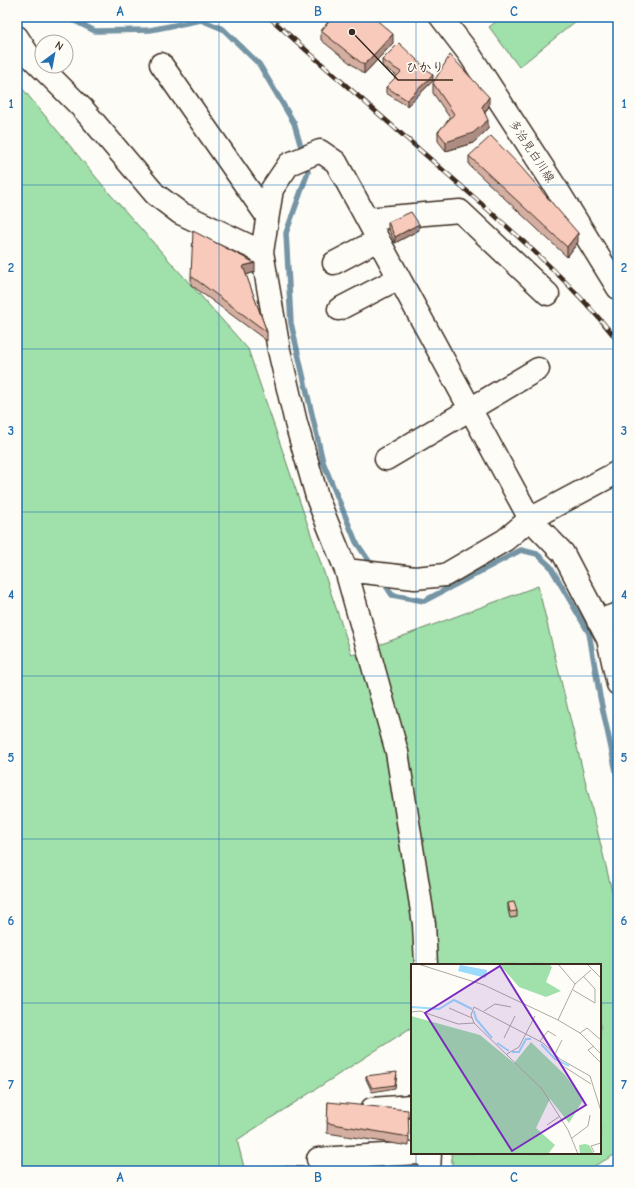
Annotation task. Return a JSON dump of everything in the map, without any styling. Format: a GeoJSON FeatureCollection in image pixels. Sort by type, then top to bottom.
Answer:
{"type":"FeatureCollection","features":[{"type":"Feature","properties":{"kind":"street","name":"多治見白川線"},"geometry":{"type":"LineString","coordinates":[[441,17],[470,55],[560,194],[618,288]]}},
{"type":"Feature","properties":{"kind":"street"},"geometry":{"type":"LineString","coordinates":[[17,37],[28,54],[83,109],[155,194],[180,213],[262,252]]}},
{"type":"Feature","properties":{"kind":"street"},"geometry":{"type":"LineString","coordinates":[[161,64],[267,216]]}},
{"type":"Feature","properties":{"kind":"street"},"geometry":{"type":"LineString","coordinates":[[426,964],[424,924],[397,752],[346,570],[318,500],[296,423],[279,350],[262,252],[272,189],[289,164],[320,151],[336,162],[530,519],[563,553],[608,617],[608,639],[618,684]]}},
{"type":"Feature","properties":{"kind":"street"},"geometry":{"type":"LineString","coordinates":[[367,219],[460,211],[548,294]]}},
{"type":"Feature","properties":{"kind":"street"},"geometry":{"type":"LineString","coordinates":[[334,263],[378,240]]}},
{"type":"Feature","properties":{"kind":"street"},"geometry":{"type":"LineString","coordinates":[[338,309],[399,278]]}},
{"type":"Feature","properties":{"kind":"street"},"geometry":{"type":"LineString","coordinates":[[386,459],[538,369]]}},
{"type":"Feature","properties":{"kind":"street"},"geometry":{"type":"LineString","coordinates":[[346,570],[415,578],[445,575],[505,540],[530,519],[618,472]]}},
{"type":"Feature","properties":{"kind":"street"},"geometry":{"type":"LineString","coordinates":[[372,1109],[411,1106]]}},
{"type":"Feature","properties":{"kind":"street"},"geometry":{"type":"LineString","coordinates":[[318,1159],[411,1153]]}},
{"type":"Feature","properties":{"kind":"street"},"geometry":{"type":"LineString","coordinates":[[429,1171],[430,1154]]}},
{"type":"Feature","properties":{"kind":"green space"},"geometry":{"type":"Polygon","coordinates":[[[502,17],[581,17],[519,67],[489,27],[502,17]]]}},
{"type":"Feature","properties":{"kind":"green space"},"geometry":{"type":"Polygon","coordinates":[[[17,82],[110,194],[248,349],[352,655],[538,586],[618,916],[618,1153],[585,1171],[453,1171],[451,1154],[601,1154],[601,964],[411,964],[411,1028],[237,1140],[245,1171],[17,1171],[17,82]]]}},
{"type":"Feature","properties":{"kind":"building"},"geometry":{"type":"Polygon","coordinates":[[[333,17],[373,17],[393,34],[364,65],[321,31],[333,17]]]}},
{"type":"Feature","properties":{"kind":"building"},"geometry":{"type":"Polygon","coordinates":[[[399,43],[433,75],[407,100],[386,87],[401,72],[382,60],[399,43]]]}},
{"type":"Feature","properties":{"kind":"building"},"geometry":{"type":"Polygon","coordinates":[[[450,55],[489,97],[482,107],[488,120],[473,133],[446,142],[438,132],[454,114],[433,83],[450,55]]]}},
{"type":"Feature","properties":{"kind":"building"},"geometry":{"type":"Polygon","coordinates":[[[491,136],[521,167],[578,233],[567,247],[469,156],[491,136]]]}},
{"type":"Feature","properties":{"kind":"building"},"geometry":{"type":"Polygon","coordinates":[[[411,212],[419,224],[395,237],[388,222],[411,212]]]}},
{"type":"Feature","properties":{"kind":"building"},"geometry":{"type":"Polygon","coordinates":[[[193,231],[255,263],[243,266],[267,332],[191,276],[193,231]]]}},
{"type":"Feature","properties":{"kind":"building"},"geometry":{"type":"Polygon","coordinates":[[[514,902],[517,911],[510,912],[508,903],[514,902]]]}},
{"type":"Feature","properties":{"kind":"building"},"geometry":{"type":"Polygon","coordinates":[[[397,1072],[395,1085],[372,1088],[366,1076],[397,1072]]]}},
{"type":"Feature","properties":{"kind":"building"},"geometry":{"type":"Polygon","coordinates":[[[328,1102],[408,1110],[409,1137],[327,1123],[328,1102]]]}},
{"type":"Feature","properties":{"kind":"building"},"geometry":{"type":"Polygon","coordinates":[[[277,1166],[315,1167],[316,1171],[278,1171],[277,1166]]]}},
{"type":"Feature","properties":{"kind":"waterway"},"geometry":{"type":"LineString","coordinates":[[67,17],[95,31],[150,30],[201,20],[223,29],[259,64],[294,123],[303,154]]}},
{"type":"Feature","properties":{"kind":"waterway"},"geometry":{"type":"LineString","coordinates":[[305,163],[308,172],[286,233],[291,323],[323,462],[356,542],[373,567]]}},
{"type":"Feature","properties":{"kind":"waterway"},"geometry":{"type":"LineString","coordinates":[[382,580],[392,595],[424,601],[521,550],[537,554],[550,566],[589,633],[600,697],[618,780]]}},
{"type":"Feature","properties":{"kind":"railway"},"geometry":{"type":"LineString","coordinates":[[269,17],[538,255],[580,297],[618,341]]}},
{"type":"Feature","properties":{"kind":"place","name":"ひかり"},"geometry":{"type":"Point","coordinates":[352,32]}}]}
